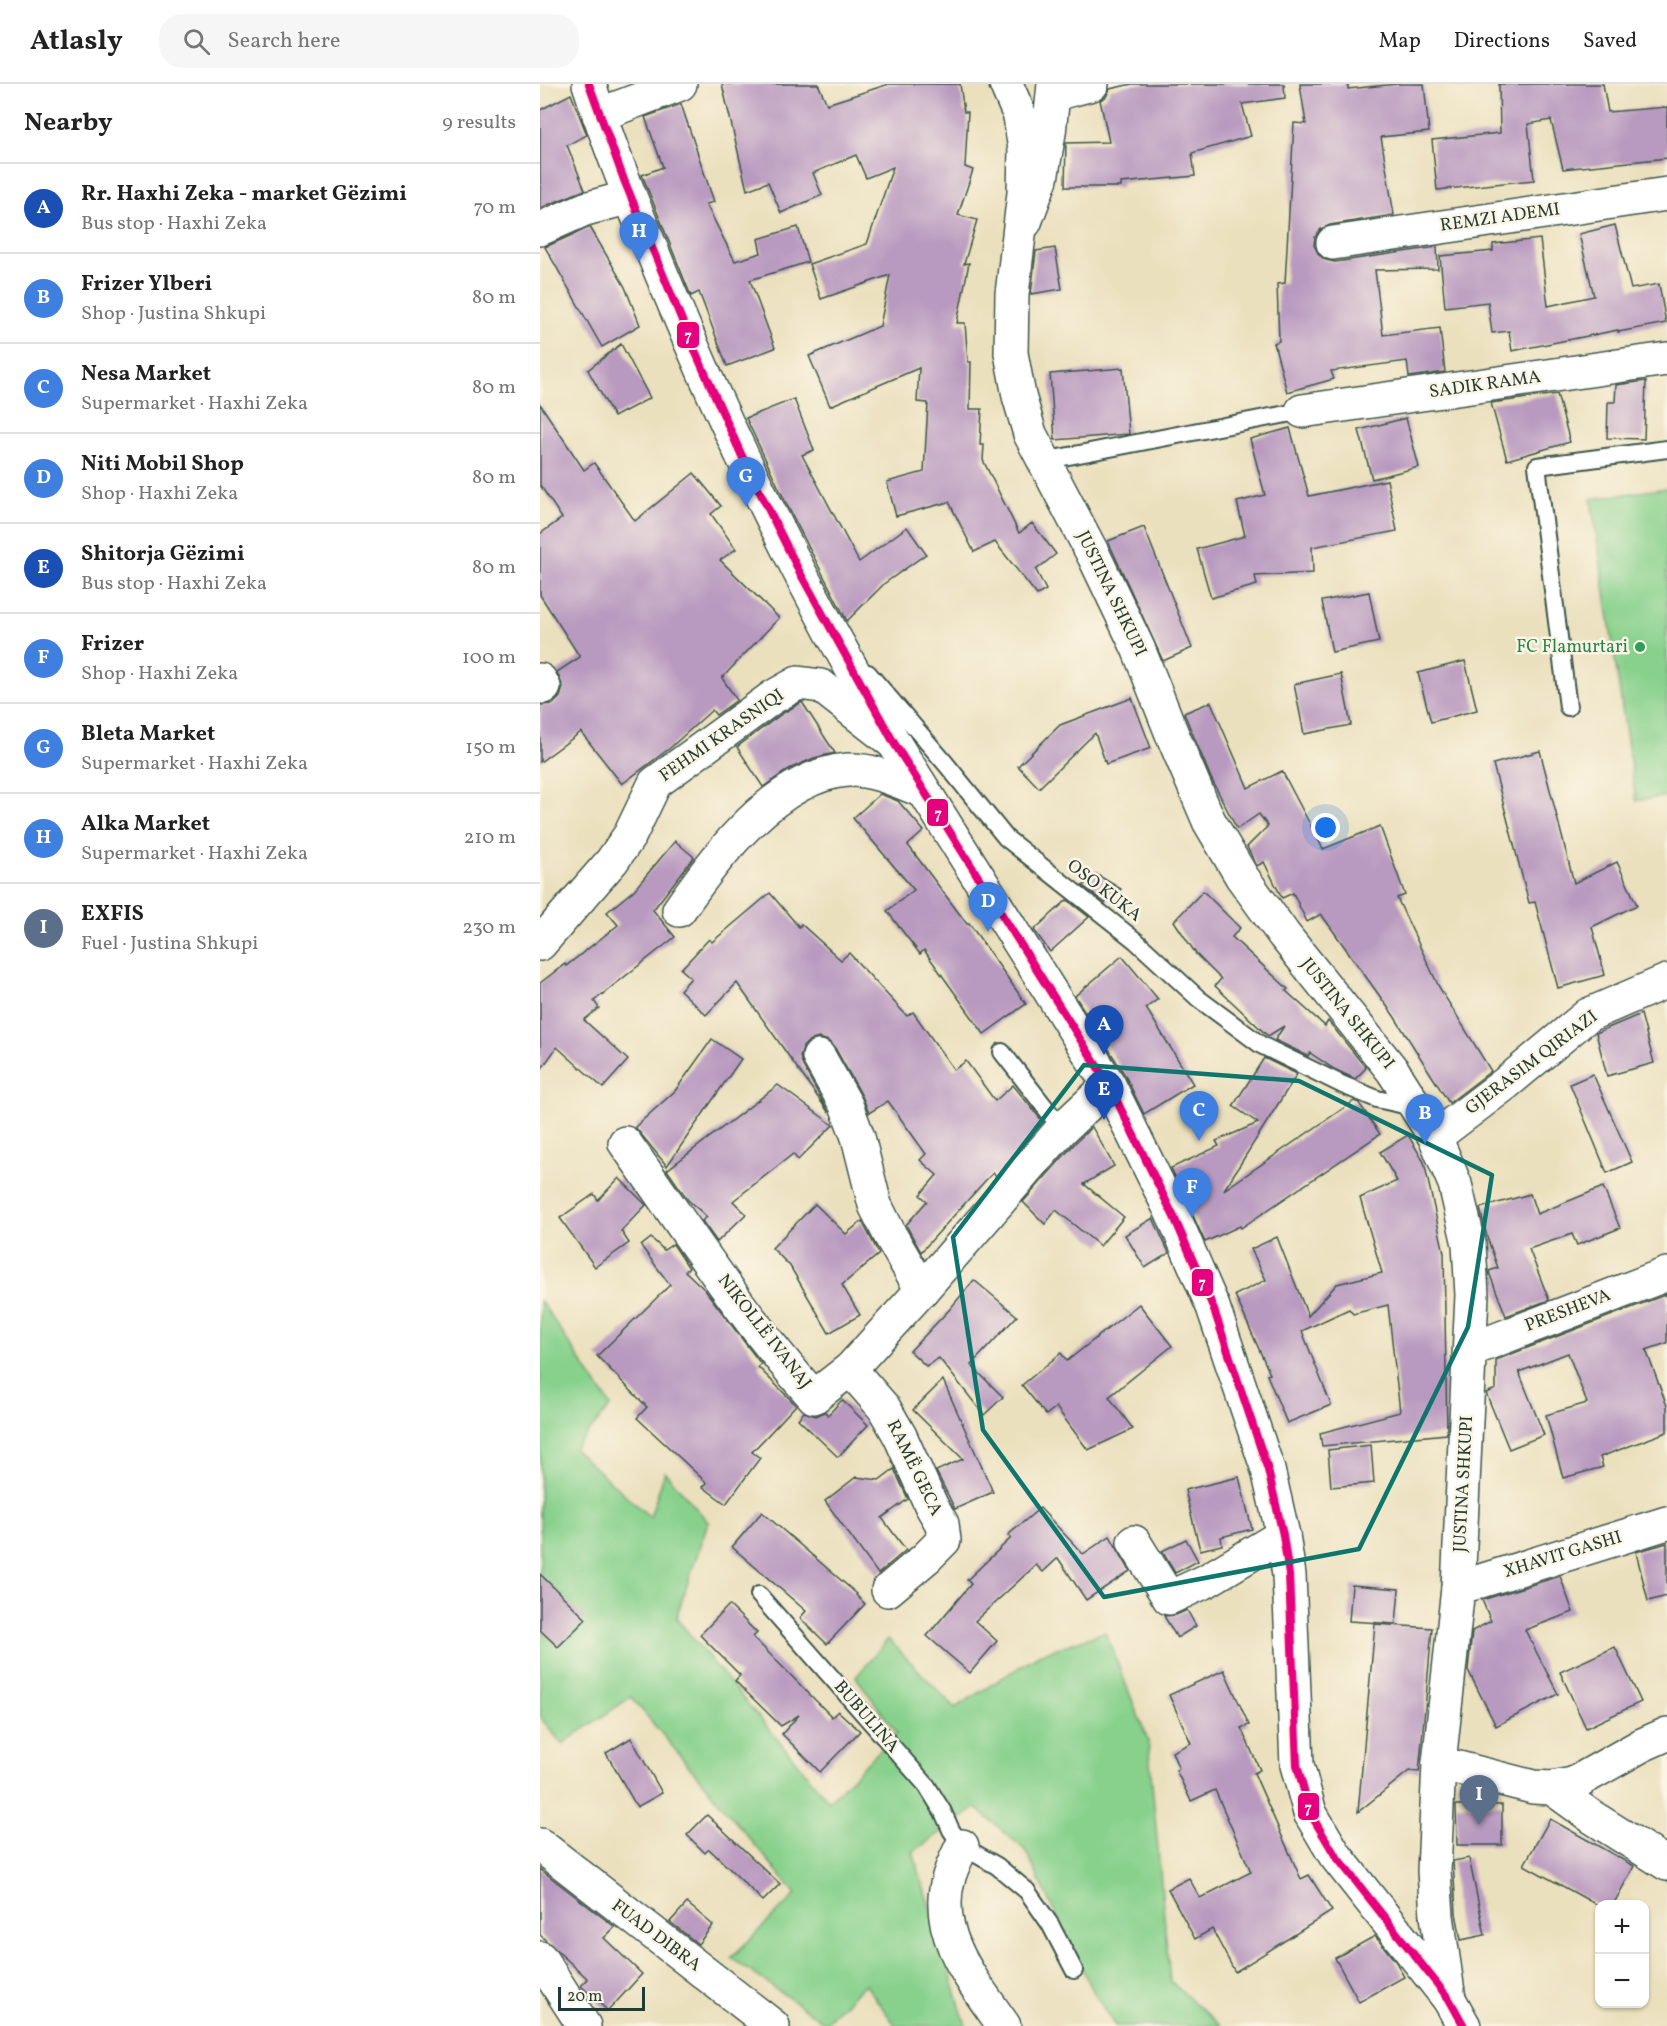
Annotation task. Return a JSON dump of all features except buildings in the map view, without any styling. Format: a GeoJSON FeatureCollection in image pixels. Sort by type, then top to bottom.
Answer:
{"type":"FeatureCollection","features":[{"type":"Feature","properties":{"kind":"street"},"geometry":{"type":"LineString","coordinates":[[589,84],[630,197],[686,332],[742,458],[785,546],[894,743],[1109,1085],[1174,1216],[1213,1306],[1268,1470],[1289,1575],[1297,1765],[1310,1813],[1335,1855],[1456,2012]]}},
{"type":"Feature","properties":{"kind":"street"},"geometry":{"type":"LineString","coordinates":[[599,115],[680,84]]}},
{"type":"Feature","properties":{"kind":"street","name":"JUSTINA SHKUPI"},"geometry":{"type":"LineString","coordinates":[[1006,84],[1020,116],[1025,150],[1024,193],[1012,294],[1011,353],[1019,396],[1030,434],[1094,556],[1138,648],[1209,821],[1242,877],[1263,906],[1393,1071],[1435,1137],[1455,1184],[1469,1244],[1472,1294],[1458,1588],[1439,1763],[1434,1871],[1437,1916],[1456,2012]]}},
{"type":"Feature","properties":{"kind":"street"},"geometry":{"type":"LineString","coordinates":[[1019,240],[1041,178],[1054,89],[1092,84]]}},
{"type":"Feature","properties":{"kind":"street","name":"REMZI ADEMI"},"geometry":{"type":"LineString","coordinates":[[1333,243],[1667,194]]}},
{"type":"Feature","properties":{"kind":"street"},"geometry":{"type":"LineString","coordinates":[[540,229],[585,209],[630,197]]}},
{"type":"Feature","properties":{"kind":"street","name":"SADIK RAMA"},"geometry":{"type":"LineString","coordinates":[[1302,411],[1667,359]]}},
{"type":"Feature","properties":{"kind":"street","name":"FEHMI KRASNIQI"},"geometry":{"type":"LineString","coordinates":[[540,944],[612,861],[630,835],[655,783],[774,697],[798,683],[821,686],[894,743]]}},
{"type":"Feature","properties":{"kind":"street"},"geometry":{"type":"LineString","coordinates":[[679,910],[710,866],[742,829],[782,796],[816,777],[849,770],[879,774],[923,791]]}},
{"type":"Feature","properties":{"kind":"street","name":"GJERASIM QIRIAZI"},"geometry":{"type":"LineString","coordinates":[[1435,1137],[1505,1084],[1588,1015],[1667,981]]}},
{"type":"Feature","properties":{"kind":"street"},"geometry":{"type":"LineString","coordinates":[[819,1058],[846,1105],[875,1205],[922,1290]]}},
{"type":"Feature","properties":{"kind":"street","name":"NIKOLLË IVANAJ"},"geometry":{"type":"LineString","coordinates":[[625,1143],[789,1370],[814,1397],[850,1369],[1062,1129],[1109,1085]]}},
{"type":"Feature","properties":{"kind":"street","name":"PRESHEVA"},"geometry":{"type":"LineString","coordinates":[[1470,1350],[1667,1274]]}},
{"type":"Feature","properties":{"kind":"street","name":"RAMË GECA"},"geometry":{"type":"LineString","coordinates":[[850,1369],[884,1408],[942,1524],[944,1540],[888,1590]]}},
{"type":"Feature","properties":{"kind":"street","name":"XHAVIT GASHI"},"geometry":{"type":"LineString","coordinates":[[1458,1588],[1667,1523]]}},
{"type":"Feature","properties":{"kind":"street"},"geometry":{"type":"LineString","coordinates":[[1134,1542],[1169,1598],[1206,1581],[1283,1536]]}},
{"type":"Feature","properties":{"kind":"street"},"geometry":{"type":"LineString","coordinates":[[1439,1763],[1533,1786],[1552,1788],[1573,1784],[1642,1745],[1667,1734]]}},
{"type":"Feature","properties":{"kind":"street"},"geometry":{"type":"LineString","coordinates":[[1552,1788],[1667,1864]]}},
{"type":"Feature","properties":{"kind":"street","name":"FUAD DIBRA"},"geometry":{"type":"LineString","coordinates":[[540,1845],[773,2026]]}},
{"type":"Feature","properties":{"kind":"street"},"geometry":{"type":"LineString","coordinates":[[962,1846],[947,1881],[945,1909],[953,1946],[976,1985],[1005,2026]]}},
{"type":"Feature","properties":{"kind":"street"},"geometry":{"type":"LineString","coordinates":[[540,1958],[584,2026]]}},
{"type":"Feature","properties":{"kind":"lane"},"geometry":{"type":"LineString","coordinates":[[1043,461],[1302,411]]}},
{"type":"Feature","properties":{"kind":"lane"},"geometry":{"type":"LineString","coordinates":[[1568,707],[1537,466],[1667,449]]}},
{"type":"Feature","properties":{"kind":"lane","name":"OSO KUKA"},"geometry":{"type":"LineString","coordinates":[[828,627],[946,764],[1006,838],[1136,941],[1199,999],[1261,1045],[1342,1085],[1377,1099],[1416,1108]]}},
{"type":"Feature","properties":{"kind":"lane"},"geometry":{"type":"LineString","coordinates":[[1002,1052],[1062,1129]]}},
{"type":"Feature","properties":{"kind":"lane","name":"BUBULINA"},"geometry":{"type":"LineString","coordinates":[[759,1595],[927,1786],[962,1846],[997,1866],[1027,1891],[1050,1924],[1074,1970]]}},
{"type":"Feature","properties":{"kind":"highlighted area"},"geometry":{"type":"Polygon","coordinates":[[[1084,1065],[1299,1081],[1492,1175],[1468,1327],[1359,1549],[1104,1597],[983,1430],[953,1237],[1084,1065]]]}},
{"type":"Feature","properties":{"kind":"green space","name":"FC Flamurtari"},"geometry":{"type":"Polygon","coordinates":[[[1667,488],[1667,796],[1636,801],[1591,499],[1667,488]]]}},
{"type":"Feature","properties":{"kind":"green space"},"geometry":{"type":"Polygon","coordinates":[[[540,1300],[611,1406],[574,1449],[650,1517],[665,1472],[708,1522],[676,1618],[829,1801],[897,1733],[856,1677],[888,1639],[955,1708],[1040,1654],[1105,1632],[1148,1740],[1170,1981],[1221,2026],[1115,2026],[1095,1995],[1025,1850],[976,1808],[913,1852],[966,2026],[896,2026],[865,1984],[825,2023],[731,1958],[796,1894],[631,1697],[562,1744],[540,1717],[540,1300]]]}},
{"type":"Feature","properties":{"kind":"transit line","name":"7"},"geometry":{"type":"LineString","coordinates":[[589,84],[624,180],[688,335],[741,454],[799,571],[894,743],[1109,1085],[1174,1217],[1213,1307],[1268,1470],[1283,1535],[1289,1575],[1297,1765],[1310,1813],[1335,1855],[1449,1999],[1464,2026]]}},
{"type":"Feature","properties":{"kind":"place","name":"Alka Market"},"geometry":{"type":"Point","coordinates":[639,262]}},
{"type":"Feature","properties":{"kind":"place","name":"Bleta Market"},"geometry":{"type":"Point","coordinates":[746,507]}},
{"type":"Feature","properties":{"kind":"place","name":"FC Flamurtari"},"geometry":{"type":"Point","coordinates":[1640,647]}},
{"type":"Feature","properties":{"kind":"place","name":"Niti Mobil Shop"},"geometry":{"type":"Point","coordinates":[988,932]}},
{"type":"Feature","properties":{"kind":"place","name":"Rr. Haxhi Zeka - market Gëzimi"},"geometry":{"type":"Point","coordinates":[1104,1055]}},
{"type":"Feature","properties":{"kind":"place","name":"Shitorja Gëzimi"},"geometry":{"type":"Point","coordinates":[1104,1120]}},
{"type":"Feature","properties":{"kind":"place","name":"Nesa Market"},"geometry":{"type":"Point","coordinates":[1199,1141]}},
{"type":"Feature","properties":{"kind":"place","name":"Frizer Ylberi"},"geometry":{"type":"Point","coordinates":[1425,1144]}},
{"type":"Feature","properties":{"kind":"place","name":"Frizer"},"geometry":{"type":"Point","coordinates":[1192,1218]}},
{"type":"Feature","properties":{"kind":"place","name":"EXFIS"},"geometry":{"type":"Point","coordinates":[1479,1825]}}]}
